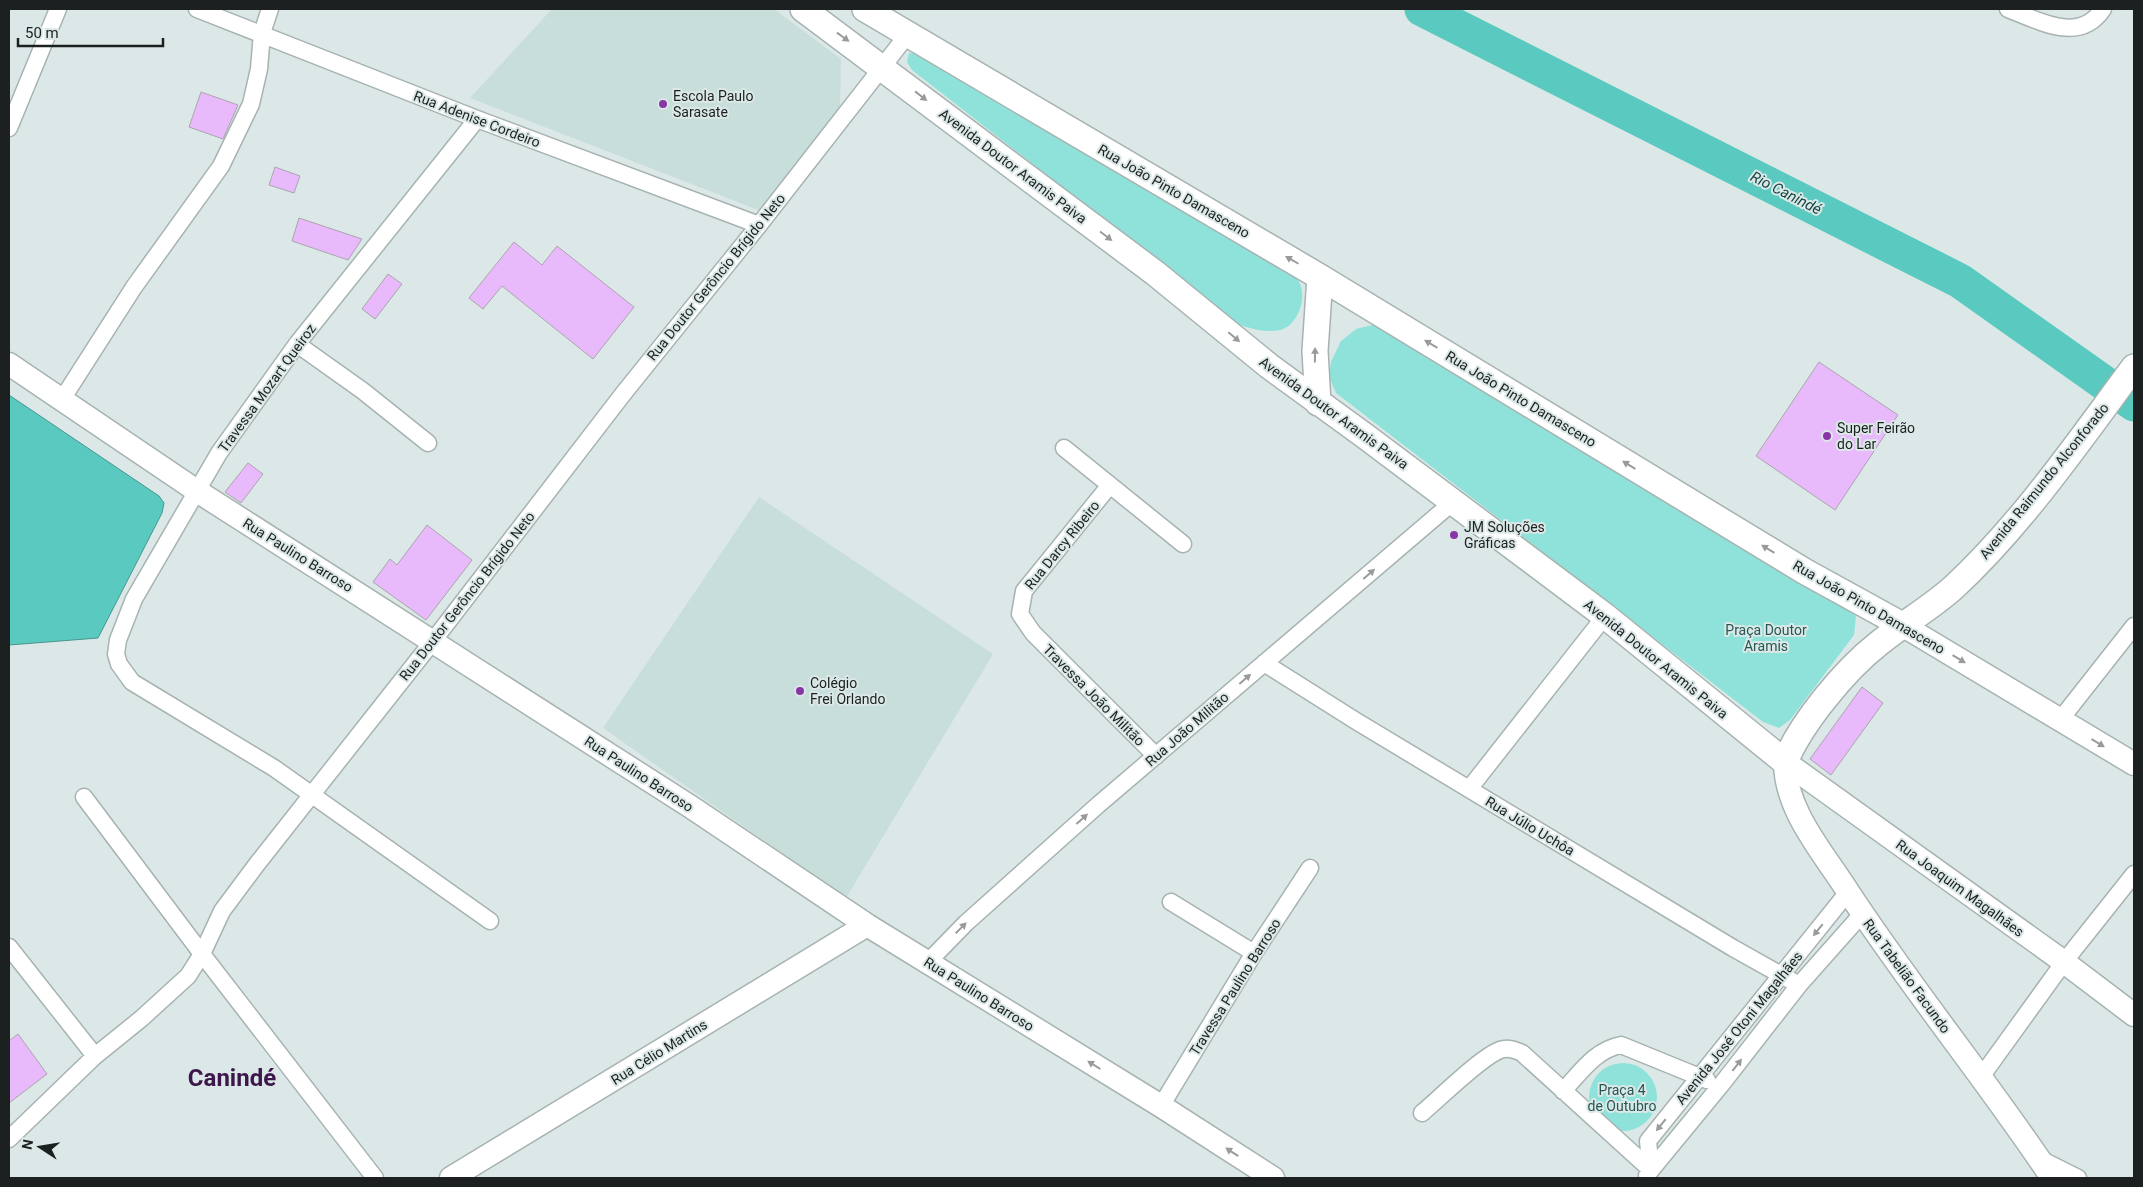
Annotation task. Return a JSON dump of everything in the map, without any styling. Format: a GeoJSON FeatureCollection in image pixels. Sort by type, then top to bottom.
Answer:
{"type":"FeatureCollection","features":[{"type":"Feature","properties":{"kind":"main road","name":"Avenida Doutor Aramis Paiva"},"geometry":{"type":"LineString","coordinates":[[803,9],[882,66],[1156,273],[1269,366],[1605,616],[1784,762]]}},
{"type":"Feature","properties":{"kind":"main road","name":"Rua João Pinto Damasceno"},"geometry":{"type":"LineString","coordinates":[[864,9],[1320,277],[1804,570],[1902,626]]}},
{"type":"Feature","properties":{"kind":"main road"},"geometry":{"type":"LineString","coordinates":[[1318,403],[1315,351],[1320,277]]}},
{"type":"Feature","properties":{"kind":"main road","name":"Avenida Raimundo Alconforado"},"geometry":{"type":"LineString","coordinates":[[1784,762],[1791,746],[1813,715],[1852,668],[1902,626],[1953,588],[1989,551],[2077,444],[2134,367]]}},
{"type":"Feature","properties":{"kind":"street"},"geometry":{"type":"LineString","coordinates":[[9,128],[58,9]]}},
{"type":"Feature","properties":{"kind":"street","name":"Rua Adenise Cordeiro"},"geometry":{"type":"LineString","coordinates":[[197,9],[477,119],[759,225]]}},
{"type":"Feature","properties":{"kind":"street"},"geometry":{"type":"LineString","coordinates":[[61,401],[134,287],[221,166],[241,129],[251,104],[259,70],[262,33],[270,9]]}},
{"type":"Feature","properties":{"kind":"street"},"geometry":{"type":"LineString","coordinates":[[2008,9],[2062,29],[2077,28],[2089,22],[2103,9]]}},
{"type":"Feature","properties":{"kind":"street","name":"Rua Doutor Gerôncio Brígido Neto"},"geometry":{"type":"LineString","coordinates":[[9,1139],[95,1056],[165,998],[188,976],[202,954],[222,911],[623,394],[759,225],[908,34]]}},
{"type":"Feature","properties":{"kind":"street","name":"Travessa Mozart Queiroz"},"geometry":{"type":"LineString","coordinates":[[313,794],[274,768],[132,682],[119,664],[116,654],[118,640],[134,600],[219,453],[297,344],[477,119]]}},
{"type":"Feature","properties":{"kind":"street"},"geometry":{"type":"LineString","coordinates":[[297,344],[363,391],[428,443]]}},
{"type":"Feature","properties":{"kind":"street","name":"Rua Paulino Barroso"},"geometry":{"type":"LineString","coordinates":[[9,364],[61,401],[197,491],[691,807],[867,925],[1161,1106],[1273,1178]]}},
{"type":"Feature","properties":{"kind":"street"},"geometry":{"type":"LineString","coordinates":[[1064,448],[1183,544]]}},
{"type":"Feature","properties":{"kind":"street","name":"Rua Darcy Ribeiro"},"geometry":{"type":"LineString","coordinates":[[1032,633],[1020,614],[1024,591],[1110,486]]}},
{"type":"Feature","properties":{"kind":"street","name":"Rua João Militão"},"geometry":{"type":"LineString","coordinates":[[927,962],[966,923],[1156,756],[1453,502]]}},
{"type":"Feature","properties":{"kind":"street"},"geometry":{"type":"LineString","coordinates":[[1469,789],[1605,616]]}},
{"type":"Feature","properties":{"kind":"street","name":"Rua João Pinto Damasceno"},"geometry":{"type":"LineString","coordinates":[[1902,626],[2134,764]]}},
{"type":"Feature","properties":{"kind":"street"},"geometry":{"type":"LineString","coordinates":[[2060,720],[2134,626]]}},
{"type":"Feature","properties":{"kind":"street","name":"Travessa João Militão"},"geometry":{"type":"LineString","coordinates":[[1032,633],[1156,756]]}},
{"type":"Feature","properties":{"kind":"street","name":"Rua Júlio Uchôa"},"geometry":{"type":"LineString","coordinates":[[1264,663],[1733,948],[1799,985]]}},
{"type":"Feature","properties":{"kind":"street","name":"Rua Tabelião Facundo"},"geometry":{"type":"LineString","coordinates":[[1784,762],[1790,794],[1802,820],[1862,914],[1922,1000],[2052,1178]]}},
{"type":"Feature","properties":{"kind":"street","name":"Rua Joaquim Magalhães"},"geometry":{"type":"LineString","coordinates":[[1784,762],[2064,962],[2134,1015]]}},
{"type":"Feature","properties":{"kind":"street"},"geometry":{"type":"LineString","coordinates":[[313,794],[490,920]]}},
{"type":"Feature","properties":{"kind":"street"},"geometry":{"type":"LineString","coordinates":[[84,797],[202,954],[375,1178]]}},
{"type":"Feature","properties":{"kind":"street","name":"Travessa Paulino Barroso"},"geometry":{"type":"LineString","coordinates":[[1161,1106],[1254,953],[1310,868]]}},
{"type":"Feature","properties":{"kind":"street"},"geometry":{"type":"LineString","coordinates":[[1980,1077],[2064,962],[2134,874]]}},
{"type":"Feature","properties":{"kind":"street","name":"Avenida José Otoni Magalhães"},"geometry":{"type":"LineString","coordinates":[[1647,1174],[1648,1141],[1848,892]]}},
{"type":"Feature","properties":{"kind":"street"},"geometry":{"type":"LineString","coordinates":[[1171,902],[1254,953]]}},
{"type":"Feature","properties":{"kind":"street","name":"Avenida José Otoni Magalhães"},"geometry":{"type":"LineString","coordinates":[[1647,1174],[1721,1086],[1799,985],[1862,914]]}},
{"type":"Feature","properties":{"kind":"street","name":"Rua Célio Martins"},"geometry":{"type":"LineString","coordinates":[[451,1178],[867,925]]}},
{"type":"Feature","properties":{"kind":"street"},"geometry":{"type":"LineString","coordinates":[[9,947],[95,1056]]}},
{"type":"Feature","properties":{"kind":"street"},"geometry":{"type":"LineString","coordinates":[[1563,1091],[1595,1056],[1608,1048],[1621,1045],[1721,1086]]}},
{"type":"Feature","properties":{"kind":"street"},"geometry":{"type":"LineString","coordinates":[[1422,1113],[1481,1063],[1500,1050],[1511,1048],[1522,1053],[1647,1174]]}},
{"type":"Feature","properties":{"kind":"street"},"geometry":{"type":"LineString","coordinates":[[2038,1158],[2078,1178]]}},
{"type":"Feature","properties":{"kind":"shaded area","name":"Escola Paulo Sarasate"},"geometry":{"type":"Polygon","coordinates":[[[552,9],[774,9],[841,59],[840,110],[761,211],[470,98],[552,9]]]}},
{"type":"Feature","properties":{"kind":"shaded area"},"geometry":{"type":"Polygon","coordinates":[[[9,395],[159,496],[164,503],[162,513],[98,638],[9,645],[9,395]]]}},
{"type":"Feature","properties":{"kind":"shaded area","name":"Colégio Frei Orlando"},"geometry":{"type":"Polygon","coordinates":[[[759,497],[993,654],[846,898],[603,728],[759,497]]]}},
{"type":"Feature","properties":{"kind":"green space"},"geometry":{"type":"Polygon","coordinates":[[[909,53],[920,54],[1290,271],[1299,282],[1302,290],[1301,305],[1296,318],[1286,328],[1275,331],[1260,330],[1240,325],[912,70],[907,62],[909,53]]]}},
{"type":"Feature","properties":{"kind":"green space","name":"Praça Doutor Aramis"},"geometry":{"type":"Polygon","coordinates":[[[1376,324],[1848,607],[1856,616],[1854,635],[1790,720],[1779,728],[1763,722],[1336,393],[1329,377],[1331,362],[1341,341],[1356,329],[1376,324]]]}},
{"type":"Feature","properties":{"kind":"green space","name":"Praça 4 de Outubro"},"geometry":{"type":"Polygon","coordinates":[[[1623,1063],[1636,1066],[1647,1073],[1654,1084],[1657,1097],[1654,1110],[1647,1121],[1636,1128],[1623,1131],[1610,1128],[1599,1121],[1592,1110],[1589,1097],[1592,1084],[1599,1073],[1610,1066],[1623,1063]]]}},
{"type":"Feature","properties":{"kind":"building"},"geometry":{"type":"Polygon","coordinates":[[[201,92],[238,105],[223,139],[189,127],[201,92]]]}},
{"type":"Feature","properties":{"kind":"building"},"geometry":{"type":"Polygon","coordinates":[[[275,167],[300,176],[294,193],[269,185],[275,167]]]}},
{"type":"Feature","properties":{"kind":"building"},"geometry":{"type":"Polygon","coordinates":[[[299,218],[362,239],[348,260],[292,241],[299,218]]]}},
{"type":"Feature","properties":{"kind":"building"},"geometry":{"type":"Polygon","coordinates":[[[514,242],[542,265],[557,246],[634,307],[593,359],[502,286],[483,309],[469,298],[514,242]]]}},
{"type":"Feature","properties":{"kind":"building"},"geometry":{"type":"Polygon","coordinates":[[[388,274],[402,284],[375,319],[362,309],[388,274]]]}},
{"type":"Feature","properties":{"kind":"building","name":"Super Feirão do Lar"},"geometry":{"type":"Polygon","coordinates":[[[1819,362],[1898,415],[1835,510],[1756,456],[1819,362]]]}},
{"type":"Feature","properties":{"kind":"building"},"geometry":{"type":"Polygon","coordinates":[[[248,463],[263,474],[241,503],[225,492],[248,463]]]}},
{"type":"Feature","properties":{"kind":"building"},"geometry":{"type":"Polygon","coordinates":[[[427,525],[472,560],[426,620],[373,582],[390,559],[397,565],[427,525]]]}},
{"type":"Feature","properties":{"kind":"building"},"geometry":{"type":"Polygon","coordinates":[[[1862,687],[1883,703],[1831,775],[1810,759],[1862,687]]]}},
{"type":"Feature","properties":{"kind":"building"},"geometry":{"type":"Polygon","coordinates":[[[18,1034],[47,1074],[9,1103],[9,1041],[18,1034]]]}},
{"type":"Feature","properties":{"kind":"waterway","name":"Rio Canindé"},"geometry":{"type":"LineString","coordinates":[[1422,9],[1960,281],[2134,404]]}},
{"type":"Feature","properties":{"kind":"place","name":"Escola Paulo Sarasate"},"geometry":{"type":"Point","coordinates":[663,104]}},
{"type":"Feature","properties":{"kind":"place","name":"Super Feirão do Lar"},"geometry":{"type":"Point","coordinates":[1827,436]}},
{"type":"Feature","properties":{"kind":"place","name":"JM Soluções Gráficas"},"geometry":{"type":"Point","coordinates":[1454,535]}},
{"type":"Feature","properties":{"kind":"place","name":"Colégio Frei Orlando"},"geometry":{"type":"Point","coordinates":[800,691]}},
{"type":"Feature","properties":{"kind":"district","name":"Canindé"},"geometry":{"type":"Point","coordinates":[232,1078]}}]}
